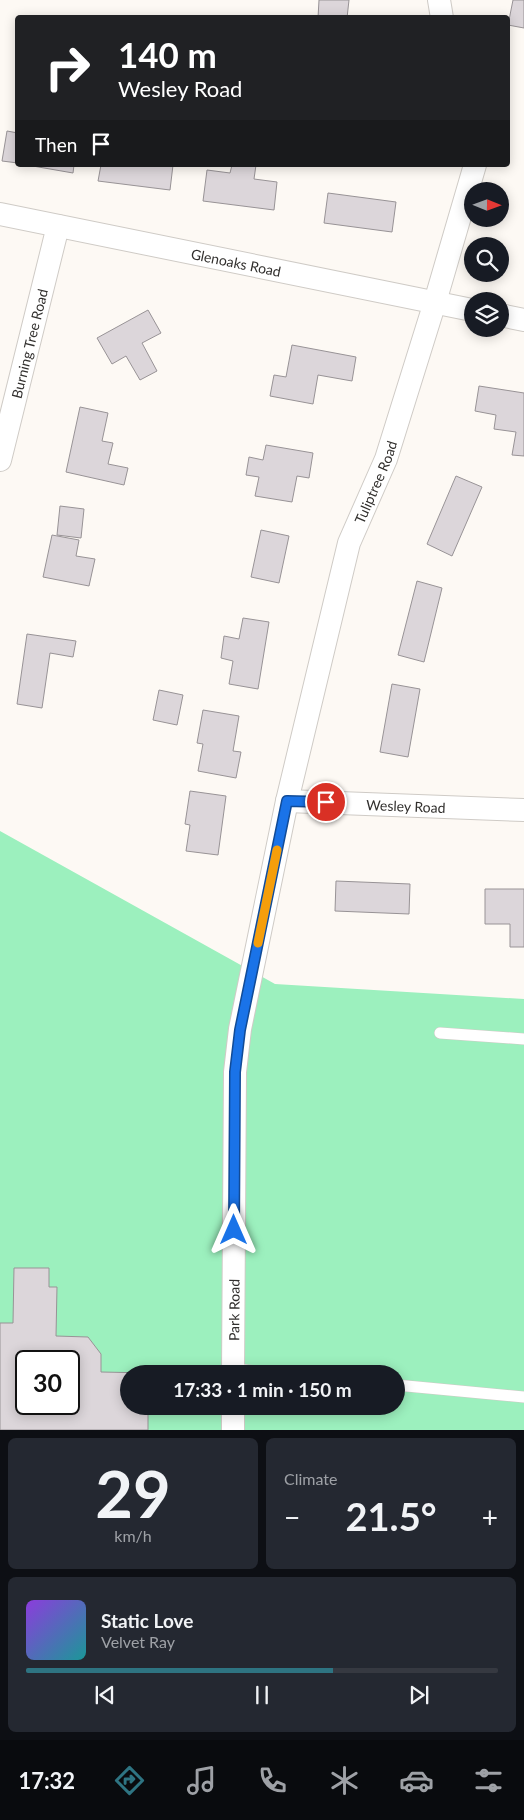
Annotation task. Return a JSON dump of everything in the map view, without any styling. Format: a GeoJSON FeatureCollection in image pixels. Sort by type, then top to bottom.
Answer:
{"type":"FeatureCollection","features":[{"type":"Feature","properties":{"kind":"street"},"geometry":{"type":"LineString","coordinates":[[439,0],[442,15]]}},
{"type":"Feature","properties":{"kind":"street","name":"Tuliptree Road"},"geometry":{"type":"LineString","coordinates":[[287,801],[349,543],[386,460],[475,167]]}},
{"type":"Feature","properties":{"kind":"street","name":"Glenoaks Road"},"geometry":{"type":"LineString","coordinates":[[0,214],[464,308]]}},
{"type":"Feature","properties":{"kind":"street","name":"Burning Tree Road"},"geometry":{"type":"LineString","coordinates":[[0,460],[58,226]]}},
{"type":"Feature","properties":{"kind":"street"},"geometry":{"type":"LineString","coordinates":[[509,317],[524,320]]}},
{"type":"Feature","properties":{"kind":"street","name":"Wesley Road"},"geometry":{"type":"LineString","coordinates":[[287,801],[524,810]]}},
{"type":"Feature","properties":{"kind":"street","name":"Park Road"},"geometry":{"type":"LineString","coordinates":[[233,1365],[235,1072],[240,1030],[287,801]]}},
{"type":"Feature","properties":{"kind":"street"},"geometry":{"type":"LineString","coordinates":[[233,1415],[233,1430]]}},
{"type":"Feature","properties":{"kind":"lane"},"geometry":{"type":"LineString","coordinates":[[440,1033],[524,1039]]}},
{"type":"Feature","properties":{"kind":"lane"},"geometry":{"type":"LineString","coordinates":[[405,1386],[524,1398]]}},
{"type":"Feature","properties":{"kind":"green space"},"geometry":{"type":"Polygon","coordinates":[[[0,831],[275,984],[524,999],[524,1430],[0,1430],[0,831]]]}},
{"type":"Feature","properties":{"kind":"building"},"geometry":{"type":"Polygon","coordinates":[[[319,0],[349,0],[347,15],[318,15],[319,0]]]}},
{"type":"Feature","properties":{"kind":"building"},"geometry":{"type":"Polygon","coordinates":[[[513,0],[524,0],[524,28],[510,25],[513,0]]]}},
{"type":"Feature","properties":{"kind":"building"},"geometry":{"type":"Polygon","coordinates":[[[7,131],[15,132],[15,163],[2,161],[7,131]]]}},
{"type":"Feature","properties":{"kind":"building"},"geometry":{"type":"Polygon","coordinates":[[[38,167],[74,167],[73,173],[38,167]]]}},
{"type":"Feature","properties":{"kind":"building"},"geometry":{"type":"Polygon","coordinates":[[[101,167],[173,167],[170,190],[98,181],[101,167]]]}},
{"type":"Feature","properties":{"kind":"building"},"geometry":{"type":"Polygon","coordinates":[[[232,167],[256,167],[254,179],[277,182],[274,210],[203,201],[207,170],[230,173],[232,167]]]}},
{"type":"Feature","properties":{"kind":"building"},"geometry":{"type":"Polygon","coordinates":[[[328,193],[396,202],[392,232],[324,223],[328,193]]]}},
{"type":"Feature","properties":{"kind":"building"},"geometry":{"type":"Polygon","coordinates":[[[148,310],[161,333],[142,343],[157,371],[140,380],[126,356],[112,364],[97,338],[148,310]]]}},
{"type":"Feature","properties":{"kind":"building"},"geometry":{"type":"Polygon","coordinates":[[[292,345],[356,357],[352,381],[318,375],[313,404],[270,396],[274,375],[286,377],[292,345]]]}},
{"type":"Feature","properties":{"kind":"building"},"geometry":{"type":"Polygon","coordinates":[[[479,386],[524,393],[524,456],[512,455],[516,432],[494,429],[496,415],[475,411],[479,386]]]}},
{"type":"Feature","properties":{"kind":"building"},"geometry":{"type":"Polygon","coordinates":[[[80,407],[108,413],[102,441],[113,443],[108,464],[128,468],[124,485],[66,472],[80,407]]]}},
{"type":"Feature","properties":{"kind":"building"},"geometry":{"type":"Polygon","coordinates":[[[266,445],[313,453],[309,478],[297,476],[292,502],[255,496],[259,477],[246,475],[249,457],[263,460],[266,445]]]}},
{"type":"Feature","properties":{"kind":"building"},"geometry":{"type":"Polygon","coordinates":[[[456,476],[482,487],[452,556],[427,544],[456,476]]]}},
{"type":"Feature","properties":{"kind":"building"},"geometry":{"type":"Polygon","coordinates":[[[60,506],[84,509],[81,538],[57,535],[60,506]]]}},
{"type":"Feature","properties":{"kind":"building"},"geometry":{"type":"Polygon","coordinates":[[[261,530],[289,536],[279,583],[251,577],[261,530]]]}},
{"type":"Feature","properties":{"kind":"building"},"geometry":{"type":"Polygon","coordinates":[[[52,535],[79,540],[76,556],[95,559],[89,586],[43,577],[52,535]]]}},
{"type":"Feature","properties":{"kind":"building"},"geometry":{"type":"Polygon","coordinates":[[[417,581],[442,588],[424,662],[398,655],[417,581]]]}},
{"type":"Feature","properties":{"kind":"building"},"geometry":{"type":"Polygon","coordinates":[[[243,618],[269,622],[258,689],[229,684],[233,661],[221,658],[224,636],[239,639],[243,618]]]}},
{"type":"Feature","properties":{"kind":"building"},"geometry":{"type":"Polygon","coordinates":[[[27,634],[76,641],[73,657],[50,653],[42,708],[17,704],[27,634]]]}},
{"type":"Feature","properties":{"kind":"building"},"geometry":{"type":"Polygon","coordinates":[[[392,684],[420,689],[408,757],[380,752],[392,684]]]}},
{"type":"Feature","properties":{"kind":"building"},"geometry":{"type":"Polygon","coordinates":[[[159,690],[183,695],[177,725],[153,720],[159,690]]]}},
{"type":"Feature","properties":{"kind":"building"},"geometry":{"type":"Polygon","coordinates":[[[203,710],[239,716],[233,751],[241,752],[236,778],[198,771],[203,744],[197,743],[203,710]]]}},
{"type":"Feature","properties":{"kind":"building"},"geometry":{"type":"Polygon","coordinates":[[[190,791],[226,796],[218,855],[186,851],[190,825],[185,824],[190,791]]]}},
{"type":"Feature","properties":{"kind":"building"},"geometry":{"type":"Polygon","coordinates":[[[336,881],[410,884],[409,914],[335,911],[336,881]]]}},
{"type":"Feature","properties":{"kind":"building"},"geometry":{"type":"Polygon","coordinates":[[[485,889],[524,889],[524,947],[510,947],[510,924],[485,924],[485,889]]]}},
{"type":"Feature","properties":{"kind":"building"},"geometry":{"type":"Polygon","coordinates":[[[14,1268],[49,1268],[49,1287],[57,1287],[56,1336],[88,1337],[101,1354],[101,1372],[120,1372],[120,1415],[148,1415],[148,1430],[0,1430],[0,1323],[13,1323],[14,1268]]]}},
{"type":"Feature","properties":{"kind":"slow traffic"},"geometry":{"type":"LineString","coordinates":[[258,943],[277,850]]}},
{"type":"Feature","properties":{"kind":"route"},"geometry":{"type":"LineString","coordinates":[[234,1230],[235,1072],[240,1030],[287,801],[326,802]]}}]}
